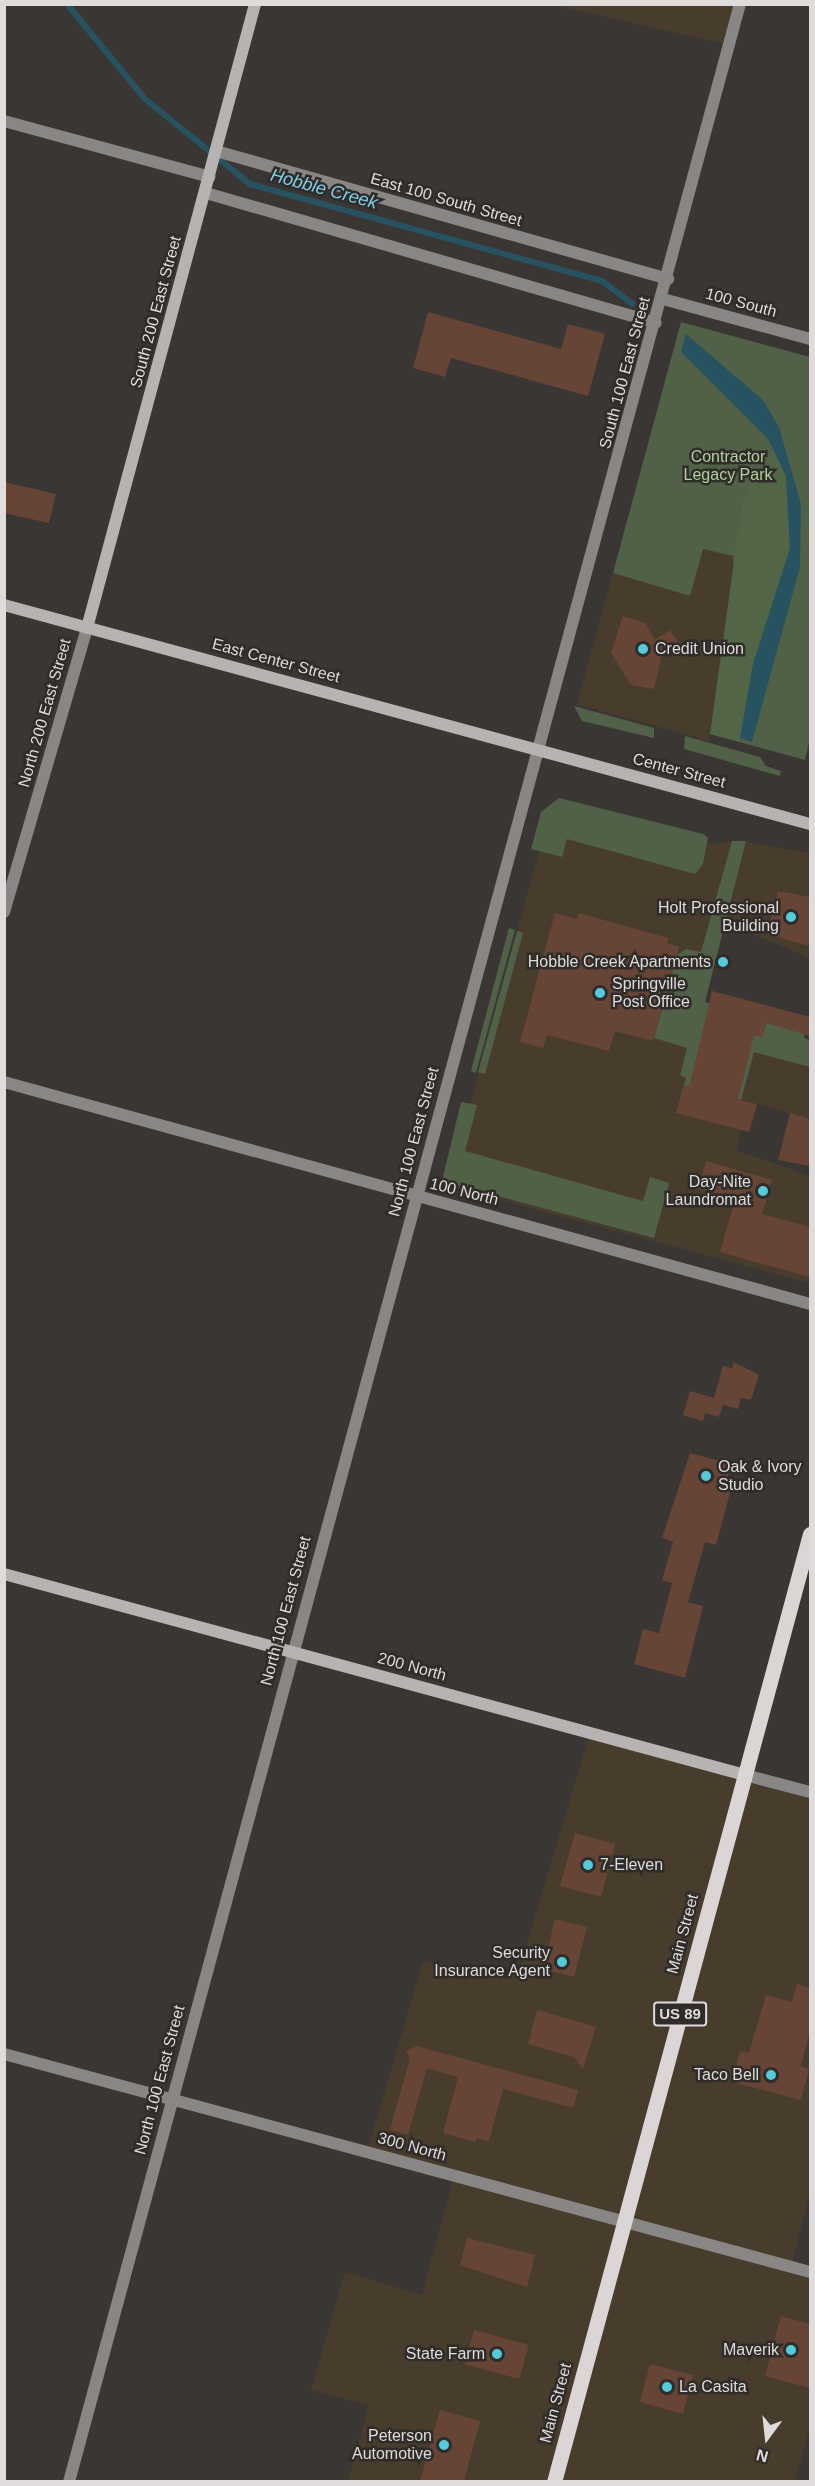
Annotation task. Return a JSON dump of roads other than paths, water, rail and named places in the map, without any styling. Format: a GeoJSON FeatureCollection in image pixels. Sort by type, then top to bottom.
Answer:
{"type":"FeatureCollection","features":[{"type":"Feature","properties":{"kind":"main road","name":"Main Street"},"geometry":{"type":"LineString","coordinates":[[554,2481],[810,1534]]}},
{"type":"Feature","properties":{"kind":"street","name":"South 200 East Street"},"geometry":{"type":"LineString","coordinates":[[87,628],[206,194],[255,4]]}},
{"type":"Feature","properties":{"kind":"street","name":"South 100 East Street"},"geometry":{"type":"LineString","coordinates":[[538,750],[663,299],[740,4]]}},
{"type":"Feature","properties":{"kind":"street"},"geometry":{"type":"LineString","coordinates":[[4,121],[210,175]]}},
{"type":"Feature","properties":{"kind":"street","name":"East 100 South Street"},"geometry":{"type":"LineString","coordinates":[[216,151],[668,279]]}},
{"type":"Feature","properties":{"kind":"street"},"geometry":{"type":"LineString","coordinates":[[206,194],[656,324]]}},
{"type":"Feature","properties":{"kind":"street","name":"100 South"},"geometry":{"type":"LineString","coordinates":[[663,299],[810,339]]}},
{"type":"Feature","properties":{"kind":"street","name":"East Center Street"},"geometry":{"type":"LineString","coordinates":[[4,605],[538,750]]}},
{"type":"Feature","properties":{"kind":"street","name":"North 200 East Street"},"geometry":{"type":"LineString","coordinates":[[4,912],[87,628]]}},
{"type":"Feature","properties":{"kind":"street","name":"Center Street"},"geometry":{"type":"LineString","coordinates":[[538,750],[810,824]]}},
{"type":"Feature","properties":{"kind":"street","name":"North 100 East Street"},"geometry":{"type":"LineString","coordinates":[[69,2481],[538,750]]}},
{"type":"Feature","properties":{"kind":"street","name":"100 North"},"geometry":{"type":"LineString","coordinates":[[4,1082],[810,1304]]}},
{"type":"Feature","properties":{"kind":"street","name":"200 North"},"geometry":{"type":"LineString","coordinates":[[4,1574],[810,1792]]}},
{"type":"Feature","properties":{"kind":"street","name":"300 North"},"geometry":{"type":"LineString","coordinates":[[4,2054],[810,2272]]}},
{"type":"Feature","properties":{"kind":"water"},"geometry":{"type":"Polygon","coordinates":[[[686,334],[763,400],[779,427],[801,504],[800,567],[752,742],[740,738],[753,664],[790,548],[786,476],[768,439],[681,352],[686,334]]]}},
{"type":"Feature","properties":{"kind":"waterway","name":"Hobble Creek"},"geometry":{"type":"LineString","coordinates":[[67,4],[145,99],[250,184],[602,281],[632,304]]}},
{"type":"Feature","properties":{"kind":"place","name":"Credit Union"},"geometry":{"type":"Point","coordinates":[643,649]}},
{"type":"Feature","properties":{"kind":"place","name":"Holt Professional Building"},"geometry":{"type":"Point","coordinates":[791,917]}},
{"type":"Feature","properties":{"kind":"place","name":"Hobble Creek Apartments"},"geometry":{"type":"Point","coordinates":[723,962]}},
{"type":"Feature","properties":{"kind":"place","name":"Springville Post Office"},"geometry":{"type":"Point","coordinates":[600,993]}},
{"type":"Feature","properties":{"kind":"place","name":"Day-Nite Laundromat"},"geometry":{"type":"Point","coordinates":[763,1191]}},
{"type":"Feature","properties":{"kind":"place","name":"Oak & Ivory Studio"},"geometry":{"type":"Point","coordinates":[706,1476]}},
{"type":"Feature","properties":{"kind":"place","name":"7-Eleven"},"geometry":{"type":"Point","coordinates":[588,1865]}},
{"type":"Feature","properties":{"kind":"place","name":"Security Insurance Agent"},"geometry":{"type":"Point","coordinates":[562,1962]}},
{"type":"Feature","properties":{"kind":"place","name":"Taco Bell"},"geometry":{"type":"Point","coordinates":[771,2075]}},
{"type":"Feature","properties":{"kind":"place","name":"Maverik"},"geometry":{"type":"Point","coordinates":[791,2350]}},
{"type":"Feature","properties":{"kind":"place","name":"State Farm"},"geometry":{"type":"Point","coordinates":[497,2354]}},
{"type":"Feature","properties":{"kind":"place","name":"La Casita"},"geometry":{"type":"Point","coordinates":[667,2387]}},
{"type":"Feature","properties":{"kind":"place","name":"Peterson Automotive"},"geometry":{"type":"Point","coordinates":[444,2445]}},
{"type":"Feature","properties":{"kind":"park label","name":"Contractor Legacy Park"},"geometry":{"type":"Point","coordinates":[728,466]}}]}
